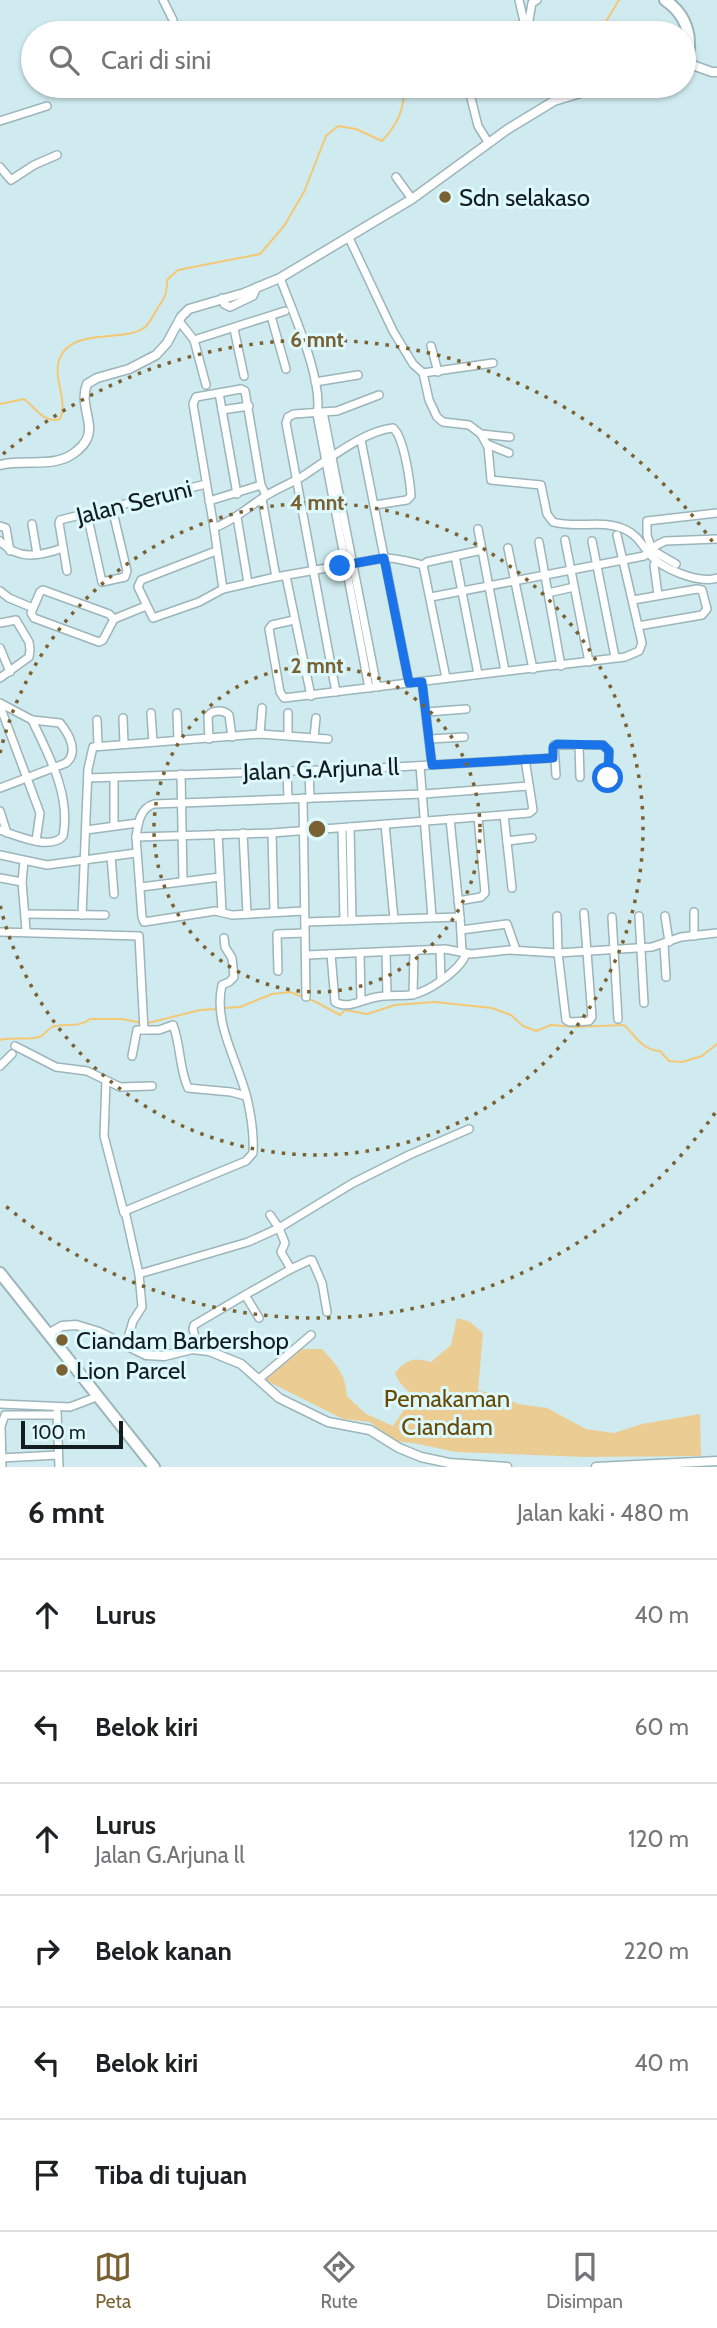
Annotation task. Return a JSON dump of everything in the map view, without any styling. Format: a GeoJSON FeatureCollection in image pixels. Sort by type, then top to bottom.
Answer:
{"type":"FeatureCollection","features":[{"type":"Feature","properties":{"kind":"main road"},"geometry":{"type":"LineString","coordinates":[[665,0],[674,6],[683,21]]}},
{"type":"Feature","properties":{"kind":"main road"},"geometry":{"type":"LineString","coordinates":[[0,1273],[154,1467]]}},
{"type":"Feature","properties":{"kind":"street"},"geometry":{"type":"LineString","coordinates":[[163,0],[173,20]]}},
{"type":"Feature","properties":{"kind":"street"},"geometry":{"type":"LineString","coordinates":[[519,0],[524,21]]}},
{"type":"Feature","properties":{"kind":"street"},"geometry":{"type":"LineString","coordinates":[[529,21],[533,2],[537,0]]}},
{"type":"Feature","properties":{"kind":"street"},"geometry":{"type":"LineString","coordinates":[[696,66],[717,72]]}},
{"type":"Feature","properties":{"kind":"street"},"geometry":{"type":"LineString","coordinates":[[471,98],[478,126],[488,142]]}},
{"type":"Feature","properties":{"kind":"street"},"geometry":{"type":"LineString","coordinates":[[0,465],[57,462],[74,453],[84,445],[88,435],[84,396],[88,384],[97,378],[129,369],[156,355],[167,343],[179,321],[192,308],[280,278],[412,199],[488,142],[563,98]]}},
{"type":"Feature","properties":{"kind":"street"},"geometry":{"type":"LineString","coordinates":[[0,121],[47,106]]}},
{"type":"Feature","properties":{"kind":"street"},"geometry":{"type":"LineString","coordinates":[[0,167],[10,180],[57,155]]}},
{"type":"Feature","properties":{"kind":"street"},"geometry":{"type":"LineString","coordinates":[[396,177],[412,199]]}},
{"type":"Feature","properties":{"kind":"street"},"geometry":{"type":"LineString","coordinates":[[349,238],[393,331],[413,364],[423,373],[429,400],[437,417],[443,422],[469,425],[481,433],[510,437]]}},
{"type":"Feature","properties":{"kind":"street"},"geometry":{"type":"LineString","coordinates":[[280,278],[315,382],[373,688]]}},
{"type":"Feature","properties":{"kind":"street"},"geometry":{"type":"LineString","coordinates":[[194,340],[285,311]]}},
{"type":"Feature","properties":{"kind":"street"},"geometry":{"type":"LineString","coordinates":[[271,316],[286,369]]}},
{"type":"Feature","properties":{"kind":"street"},"geometry":{"type":"LineString","coordinates":[[179,321],[194,340],[206,385]]}},
{"type":"Feature","properties":{"kind":"street"},"geometry":{"type":"LineString","coordinates":[[234,329],[244,376]]}},
{"type":"Feature","properties":{"kind":"street"},"geometry":{"type":"LineString","coordinates":[[430,346],[438,372]]}},
{"type":"Feature","properties":{"kind":"street"},"geometry":{"type":"LineString","coordinates":[[423,373],[493,363]]}},
{"type":"Feature","properties":{"kind":"street"},"geometry":{"type":"LineString","coordinates":[[315,382],[358,375]]}},
{"type":"Feature","properties":{"kind":"street"},"geometry":{"type":"LineString","coordinates":[[223,589],[193,401],[198,397],[244,390],[249,406],[276,577]]}},
{"type":"Feature","properties":{"kind":"street"},"geometry":{"type":"LineString","coordinates":[[219,393],[237,494]]}},
{"type":"Feature","properties":{"kind":"street"},"geometry":{"type":"LineString","coordinates":[[336,692],[286,420],[294,414],[337,411],[379,395]]}},
{"type":"Feature","properties":{"kind":"street"},"geometry":{"type":"LineString","coordinates":[[222,410],[249,406]]}},
{"type":"Feature","properties":{"kind":"street"},"geometry":{"type":"LineString","coordinates":[[209,501],[237,494],[263,492],[297,480],[360,440],[393,428],[398,431],[402,446],[411,497],[375,505]]}},
{"type":"Feature","properties":{"kind":"street"},"geometry":{"type":"LineString","coordinates":[[481,433],[487,444],[489,474],[493,481],[541,485],[547,514],[553,522],[615,526],[636,536],[662,564],[695,579],[717,578]]}},
{"type":"Feature","properties":{"kind":"street"},"geometry":{"type":"LineString","coordinates":[[360,440],[409,683]]}},
{"type":"Feature","properties":{"kind":"street"},"geometry":{"type":"LineString","coordinates":[[487,444],[509,453]]}},
{"type":"Feature","properties":{"kind":"street","name":"Jalan Seruni"},"geometry":{"type":"LineString","coordinates":[[10,551],[26,556],[63,548],[59,522],[206,484]]}},
{"type":"Feature","properties":{"kind":"street"},"geometry":{"type":"LineString","coordinates":[[213,523],[237,517],[263,492]]}},
{"type":"Feature","properties":{"kind":"street"},"geometry":{"type":"LineString","coordinates":[[87,514],[102,582],[119,580],[125,577],[127,572],[112,508]]}},
{"type":"Feature","properties":{"kind":"street"},"geometry":{"type":"LineString","coordinates":[[650,552],[648,520],[717,513]]}},
{"type":"Feature","properties":{"kind":"street"},"geometry":{"type":"LineString","coordinates":[[237,517],[248,583]]}},
{"type":"Feature","properties":{"kind":"street"},"geometry":{"type":"LineString","coordinates":[[32,524],[37,554]]}},
{"type":"Feature","properties":{"kind":"street"},"geometry":{"type":"LineString","coordinates":[[0,526],[6,528],[10,551]]}},
{"type":"Feature","properties":{"kind":"street"},"geometry":{"type":"LineString","coordinates":[[478,529],[505,671]]}},
{"type":"Feature","properties":{"kind":"street"},"geometry":{"type":"LineString","coordinates":[[294,620],[272,625],[269,629],[280,692],[284,698],[625,657],[639,651],[642,643],[617,535]]}},
{"type":"Feature","properties":{"kind":"street"},"geometry":{"type":"LineString","coordinates":[[430,597],[624,561],[650,552],[665,541],[717,539]]}},
{"type":"Feature","properties":{"kind":"street"},"geometry":{"type":"LineString","coordinates":[[565,540],[589,662]]}},
{"type":"Feature","properties":{"kind":"street"},"geometry":{"type":"LineString","coordinates":[[0,541],[10,551]]}},
{"type":"Feature","properties":{"kind":"street"},"geometry":{"type":"LineString","coordinates":[[592,541],[615,657]]}},
{"type":"Feature","properties":{"kind":"street"},"geometry":{"type":"LineString","coordinates":[[540,542],[561,666]]}},
{"type":"Feature","properties":{"kind":"street"},"geometry":{"type":"LineString","coordinates":[[63,548],[67,571]]}},
{"type":"Feature","properties":{"kind":"street"},"geometry":{"type":"LineString","coordinates":[[508,548],[533,669]]}},
{"type":"Feature","properties":{"kind":"street"},"geometry":{"type":"LineString","coordinates":[[216,551],[141,580],[138,587],[151,617],[155,619],[223,589],[276,577],[392,557],[423,565],[482,550]]}},
{"type":"Feature","properties":{"kind":"street"},"geometry":{"type":"LineString","coordinates":[[650,552],[676,564]]}},
{"type":"Feature","properties":{"kind":"street"},"geometry":{"type":"LineString","coordinates":[[455,556],[478,674]]}},
{"type":"Feature","properties":{"kind":"street"},"geometry":{"type":"LineString","coordinates":[[387,571],[407,563]]}},
{"type":"Feature","properties":{"kind":"street"},"geometry":{"type":"LineString","coordinates":[[423,565],[446,678]]}},
{"type":"Feature","properties":{"kind":"street"},"geometry":{"type":"LineString","coordinates":[[654,565],[658,595]]}},
{"type":"Feature","properties":{"kind":"street"},"geometry":{"type":"LineString","coordinates":[[286,576],[311,696]]}},
{"type":"Feature","properties":{"kind":"street"},"geometry":{"type":"LineString","coordinates":[[548,593],[574,587]]}},
{"type":"Feature","properties":{"kind":"street"},"geometry":{"type":"LineString","coordinates":[[633,600],[701,589],[705,594],[706,612],[702,615],[638,626]]}},
{"type":"Feature","properties":{"kind":"street"},"geometry":{"type":"LineString","coordinates":[[114,619],[109,614],[43,590],[31,613],[34,618],[99,642],[103,640],[114,619],[146,606]]}},
{"type":"Feature","properties":{"kind":"street"},"geometry":{"type":"LineString","coordinates":[[0,592],[33,608]]}},
{"type":"Feature","properties":{"kind":"street"},"geometry":{"type":"LineString","coordinates":[[0,623],[17,620],[30,650],[29,657],[0,678]]}},
{"type":"Feature","properties":{"kind":"street"},"geometry":{"type":"LineString","coordinates":[[0,648],[10,672]]}},
{"type":"Feature","properties":{"kind":"street"},"geometry":{"type":"LineString","coordinates":[[422,682],[432,765]]}},
{"type":"Feature","properties":{"kind":"street"},"geometry":{"type":"LineString","coordinates":[[0,705],[32,720],[57,722],[67,734],[73,756],[66,763],[0,788]]}},
{"type":"Feature","properties":{"kind":"street"},"geometry":{"type":"LineString","coordinates":[[0,705],[40,813],[36,841]]}},
{"type":"Feature","properties":{"kind":"street"},"geometry":{"type":"LineString","coordinates":[[260,734],[262,708]]}},
{"type":"Feature","properties":{"kind":"street"},"geometry":{"type":"LineString","coordinates":[[427,712],[466,709]]}},
{"type":"Feature","properties":{"kind":"street"},"geometry":{"type":"LineString","coordinates":[[209,739],[208,716],[217,711],[229,715],[232,737]]}},
{"type":"Feature","properties":{"kind":"street"},"geometry":{"type":"LineString","coordinates":[[151,713],[153,741]]}},
{"type":"Feature","properties":{"kind":"street"},"geometry":{"type":"LineString","coordinates":[[177,713],[178,740]]}},
{"type":"Feature","properties":{"kind":"street"},"geometry":{"type":"LineString","coordinates":[[288,713],[288,735]]}},
{"type":"Feature","properties":{"kind":"street"},"geometry":{"type":"LineString","coordinates":[[123,718],[124,744]]}},
{"type":"Feature","properties":{"kind":"street"},"geometry":{"type":"LineString","coordinates":[[314,737],[316,718]]}},
{"type":"Feature","properties":{"kind":"street"},"geometry":{"type":"LineString","coordinates":[[0,811],[4,831],[36,841],[55,842],[62,838],[65,802],[53,766],[32,720]]}},
{"type":"Feature","properties":{"kind":"street"},"geometry":{"type":"LineString","coordinates":[[97,720],[98,745]]}},
{"type":"Feature","properties":{"kind":"street"},"geometry":{"type":"LineString","coordinates":[[82,915],[88,778],[92,748],[98,745],[260,734],[328,738]]}},
{"type":"Feature","properties":{"kind":"street"},"geometry":{"type":"LineString","coordinates":[[430,739],[464,737]]}},
{"type":"Feature","properties":{"kind":"street"},"geometry":{"type":"LineString","coordinates":[[556,775],[554,745],[603,745],[608,747],[608,778]]}},
{"type":"Feature","properties":{"kind":"street"},"geometry":{"type":"LineString","coordinates":[[579,745],[580,777]]}},
{"type":"Feature","properties":{"kind":"street","name":"Jalan G.Arjuna ll"},"geometry":{"type":"LineString","coordinates":[[88,778],[420,766],[553,758]]}},
{"type":"Feature","properties":{"kind":"street"},"geometry":{"type":"LineString","coordinates":[[136,836],[272,833],[532,812],[525,759]]}},
{"type":"Feature","properties":{"kind":"street"},"geometry":{"type":"LineString","coordinates":[[420,766],[432,917]]}},
{"type":"Feature","properties":{"kind":"street"},"geometry":{"type":"LineString","coordinates":[[286,770],[288,798]]}},
{"type":"Feature","properties":{"kind":"street"},"geometry":{"type":"LineString","coordinates":[[306,997],[303,830],[309,770]]}},
{"type":"Feature","properties":{"kind":"street"},"geometry":{"type":"LineString","coordinates":[[181,774],[183,880]]}},
{"type":"Feature","properties":{"kind":"street"},"geometry":{"type":"LineString","coordinates":[[114,777],[114,826]]}},
{"type":"Feature","properties":{"kind":"street"},"geometry":{"type":"LineString","coordinates":[[304,911],[229,915],[222,912],[144,922],[136,836],[145,809],[150,805],[181,803],[424,794],[529,786]]}},
{"type":"Feature","properties":{"kind":"street"},"geometry":{"type":"LineString","coordinates":[[504,815],[512,888]]}},
{"type":"Feature","properties":{"kind":"street"},"geometry":{"type":"LineString","coordinates":[[458,901],[481,897],[485,893],[478,817]]}},
{"type":"Feature","properties":{"kind":"street"},"geometry":{"type":"LineString","coordinates":[[331,954],[335,1002],[344,1005],[387,995],[413,995],[457,968],[464,953],[450,819]]}},
{"type":"Feature","properties":{"kind":"street"},"geometry":{"type":"LineString","coordinates":[[86,830],[138,824]]}},
{"type":"Feature","properties":{"kind":"street"},"geometry":{"type":"LineString","coordinates":[[386,824],[394,919]]}},
{"type":"Feature","properties":{"kind":"street"},"geometry":{"type":"LineString","coordinates":[[346,828],[348,921]]}},
{"type":"Feature","properties":{"kind":"street"},"geometry":{"type":"LineString","coordinates":[[243,833],[247,914]]}},
{"type":"Feature","properties":{"kind":"street"},"geometry":{"type":"LineString","coordinates":[[272,833],[274,912]]}},
{"type":"Feature","properties":{"kind":"street"},"geometry":{"type":"LineString","coordinates":[[218,834],[222,912]]}},
{"type":"Feature","properties":{"kind":"street"},"geometry":{"type":"LineString","coordinates":[[507,841],[532,838]]}},
{"type":"Feature","properties":{"kind":"street"},"geometry":{"type":"LineString","coordinates":[[0,855],[47,865],[136,853]]}},
{"type":"Feature","properties":{"kind":"street"},"geometry":{"type":"LineString","coordinates":[[111,856],[114,894]]}},
{"type":"Feature","properties":{"kind":"street"},"geometry":{"type":"LineString","coordinates":[[24,862],[22,883],[26,930]]}},
{"type":"Feature","properties":{"kind":"street"},"geometry":{"type":"LineString","coordinates":[[141,887],[220,877]]}},
{"type":"Feature","properties":{"kind":"street"},"geometry":{"type":"LineString","coordinates":[[0,878],[22,883]]}},
{"type":"Feature","properties":{"kind":"street"},"geometry":{"type":"LineString","coordinates":[[694,912],[694,936]]}},
{"type":"Feature","properties":{"kind":"street"},"geometry":{"type":"LineString","coordinates":[[557,916],[558,953],[566,1020],[589,1021],[592,1017],[584,914]]}},
{"type":"Feature","properties":{"kind":"street"},"geometry":{"type":"LineString","coordinates":[[26,915],[105,915]]}},
{"type":"Feature","properties":{"kind":"street"},"geometry":{"type":"LineString","coordinates":[[639,916],[644,1003]]}},
{"type":"Feature","properties":{"kind":"street"},"geometry":{"type":"LineString","coordinates":[[665,916],[666,977]]}},
{"type":"Feature","properties":{"kind":"street"},"geometry":{"type":"LineString","coordinates":[[305,922],[460,917]]}},
{"type":"Feature","properties":{"kind":"street"},"geometry":{"type":"LineString","coordinates":[[611,917],[618,1019]]}},
{"type":"Feature","properties":{"kind":"street"},"geometry":{"type":"LineString","coordinates":[[461,930],[507,924],[516,950]]}},
{"type":"Feature","properties":{"kind":"street"},"geometry":{"type":"LineString","coordinates":[[0,932],[139,936],[144,1030]]}},
{"type":"Feature","properties":{"kind":"street"},"geometry":{"type":"LineString","coordinates":[[278,971],[277,934],[305,933]]}},
{"type":"Feature","properties":{"kind":"street"},"geometry":{"type":"LineString","coordinates":[[306,955],[440,950],[464,953],[516,950],[558,953],[641,948],[681,937],[717,933]]}},
{"type":"Feature","properties":{"kind":"street"},"geometry":{"type":"LineString","coordinates":[[124,1213],[127,1209],[249,1159],[253,1150],[246,1096],[230,1054],[220,1001],[222,985],[234,977],[232,958],[225,947],[224,938]]}},
{"type":"Feature","properties":{"kind":"street"},"geometry":{"type":"LineString","coordinates":[[440,950],[440,980]]}},
{"type":"Feature","properties":{"kind":"street"},"geometry":{"type":"LineString","coordinates":[[413,995],[414,951]]}},
{"type":"Feature","properties":{"kind":"street"},"geometry":{"type":"LineString","coordinates":[[386,952],[387,995]]}},
{"type":"Feature","properties":{"kind":"street"},"geometry":{"type":"LineString","coordinates":[[360,953],[361,1002]]}},
{"type":"Feature","properties":{"kind":"street"},"geometry":{"type":"LineString","coordinates":[[132,1056],[137,1031],[159,1030],[173,1025],[182,1057],[180,1067],[188,1088],[246,1096]]}},
{"type":"Feature","properties":{"kind":"street"},"geometry":{"type":"LineString","coordinates":[[0,1066],[13,1050],[56,1067],[87,1072],[120,1087],[152,1086]]}},
{"type":"Feature","properties":{"kind":"street"},"geometry":{"type":"LineString","coordinates":[[106,1081],[104,1136],[139,1275],[142,1307],[133,1321],[125,1345]]}},
{"type":"Feature","properties":{"kind":"street"},"geometry":{"type":"LineString","coordinates":[[139,1275],[248,1242],[279,1228],[353,1183],[469,1129]]}},
{"type":"Feature","properties":{"kind":"street"},"geometry":{"type":"LineString","coordinates":[[270,1214],[286,1245],[281,1252],[291,1269]]}},
{"type":"Feature","properties":{"kind":"street"},"geometry":{"type":"LineString","coordinates":[[198,1349],[194,1325],[310,1259],[323,1287],[327,1312]]}},
{"type":"Feature","properties":{"kind":"street"},"geometry":{"type":"LineString","coordinates":[[245,1296],[260,1318]]}},
{"type":"Feature","properties":{"kind":"street"},"geometry":{"type":"LineString","coordinates":[[48,1334],[62,1326],[76,1325],[152,1356],[198,1349],[236,1361],[279,1398],[322,1420],[370,1430],[414,1455],[462,1466],[507,1467]]}},
{"type":"Feature","properties":{"kind":"street"},"geometry":{"type":"LineString","coordinates":[[259,1379],[311,1335]]}},
{"type":"Feature","properties":{"kind":"street"},"geometry":{"type":"LineString","coordinates":[[2,1467],[1,1426],[5,1415],[57,1411],[83,1404],[99,1396]]}},
{"type":"Feature","properties":{"kind":"street"},"geometry":{"type":"LineString","coordinates":[[0,1404],[57,1411]]}},
{"type":"Feature","properties":{"kind":"street"},"geometry":{"type":"LineString","coordinates":[[57,1411],[59,1467]]}},
{"type":"Feature","properties":{"kind":"street"},"geometry":{"type":"LineString","coordinates":[[1,1458],[58,1455]]}},
{"type":"Feature","properties":{"kind":"street"},"geometry":{"type":"LineString","coordinates":[[596,1467],[717,1461]]}},
{"type":"Feature","properties":{"kind":"green space","name":"Pemakaman Ciandam"},"geometry":{"type":"Polygon","coordinates":[[[457,1318],[470,1322],[483,1333],[478,1391],[493,1393],[518,1404],[547,1408],[586,1429],[614,1433],[642,1424],[700,1414],[701,1456],[584,1457],[456,1452],[394,1441],[370,1422],[343,1419],[265,1380],[302,1349],[322,1349],[339,1370],[345,1382],[347,1396],[366,1414],[393,1426],[413,1396],[400,1383],[395,1373],[411,1360],[431,1362],[451,1345],[457,1318]]]}},
{"type":"Feature","properties":{"kind":"waterway"},"geometry":{"type":"LineString","coordinates":[[606,21],[619,0]]}},
{"type":"Feature","properties":{"kind":"waterway"},"geometry":{"type":"LineString","coordinates":[[0,404],[24,399],[45,417],[60,419],[62,403],[58,368],[64,351],[82,340],[127,334],[145,327],[164,298],[167,280],[178,270],[260,254],[284,226],[304,192],[326,136],[338,126],[356,129],[382,141],[399,116],[403,98]]}},
{"type":"Feature","properties":{"kind":"waterway"},"geometry":{"type":"LineString","coordinates":[[223,1008],[240,1007],[272,994],[290,992],[340,1015],[345,1010],[367,1014],[395,1005],[435,1002],[492,1008],[511,1015],[523,1026],[536,1031],[551,1025],[624,1025],[644,1045],[660,1051],[669,1061],[682,1062],[702,1056],[717,1044]]}},
{"type":"Feature","properties":{"kind":"waterway"},"geometry":{"type":"LineString","coordinates":[[148,1023],[200,1010],[218,1009]]}},
{"type":"Feature","properties":{"kind":"waterway"},"geometry":{"type":"LineString","coordinates":[[0,1040],[39,1037],[52,1027],[81,1024],[90,1019],[122,1019],[142,1023]]}},
{"type":"Feature","properties":{"kind":"place","name":"Sdn selakaso"},"geometry":{"type":"Point","coordinates":[445,197]}},
{"type":"Feature","properties":{"kind":"place","name":"Ciandam Barbershop"},"geometry":{"type":"Point","coordinates":[62,1340]}},
{"type":"Feature","properties":{"kind":"place","name":"Lion Parcel"},"geometry":{"type":"Point","coordinates":[62,1370]}},
{"type":"Feature","properties":{"kind":"route"},"geometry":{"type":"LineString","coordinates":[[340,566],[384,558],[409,683],[422,682],[432,765],[553,758],[553,747],[557,744],[606,745],[609,751],[608,778]]}}]}
